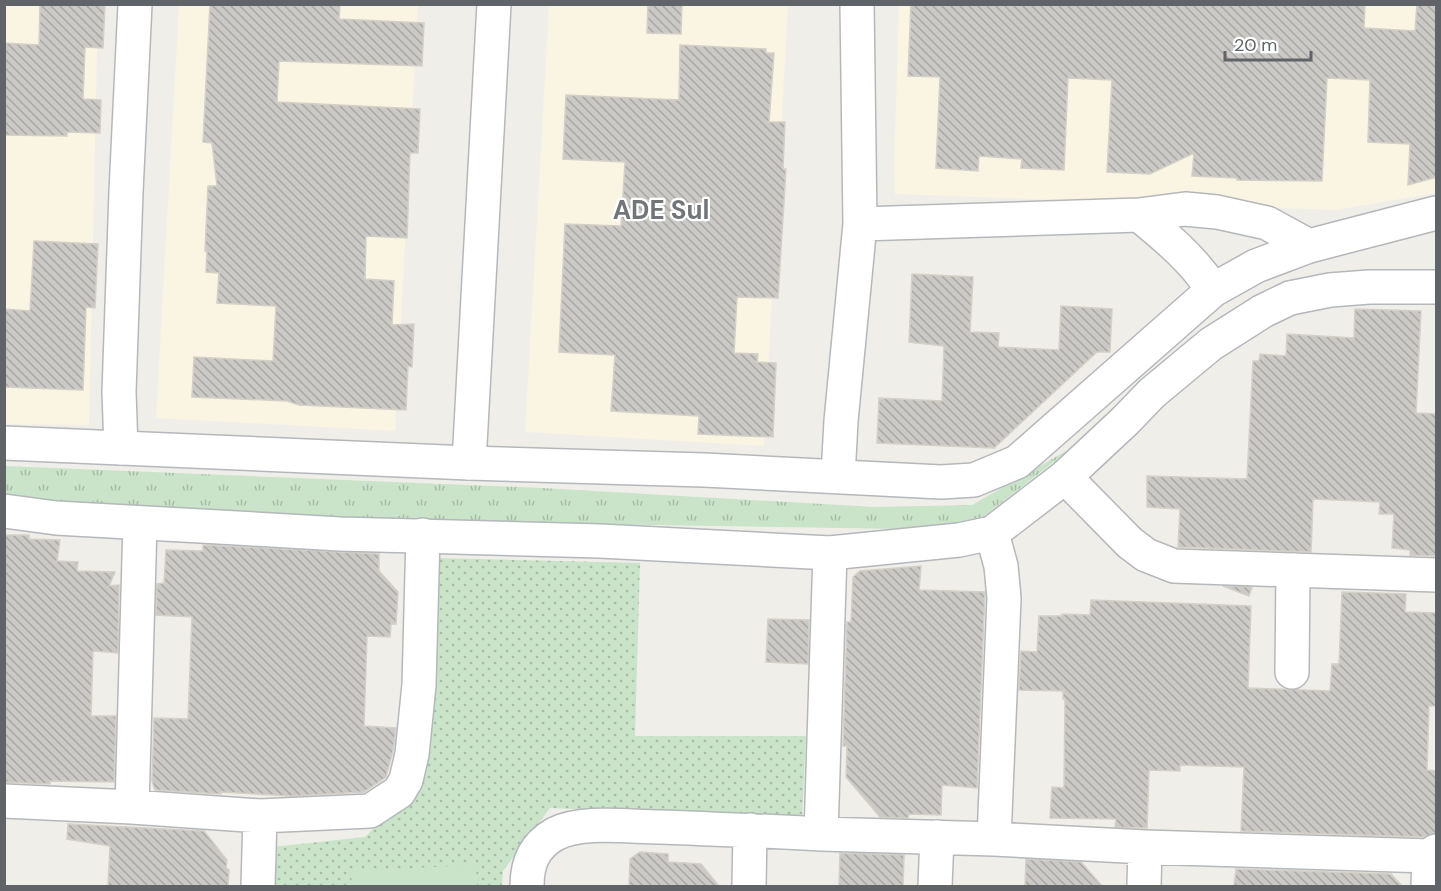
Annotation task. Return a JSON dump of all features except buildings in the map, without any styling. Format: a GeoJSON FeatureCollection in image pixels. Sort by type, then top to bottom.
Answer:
{"type":"FeatureCollection","features":[{"type":"Feature","properties":{"kind":"street"},"geometry":{"type":"LineString","coordinates":[[121,448],[119,381],[135,4]]}},
{"type":"Feature","properties":{"kind":"street"},"geometry":{"type":"LineString","coordinates":[[469,463],[494,4]]}},
{"type":"Feature","properties":{"kind":"street"},"geometry":{"type":"LineString","coordinates":[[838,476],[860,224],[857,4]]}},
{"type":"Feature","properties":{"kind":"street"},"geometry":{"type":"LineString","coordinates":[[860,224],[1139,215],[1185,209],[1217,212],[1267,223],[1310,246]]}},
{"type":"Feature","properties":{"kind":"street"},"geometry":{"type":"LineString","coordinates":[[4,443],[838,476],[931,482],[974,480],[1017,462],[1213,290],[1256,266],[1310,246],[1437,213]]}},
{"type":"Feature","properties":{"kind":"street"},"geometry":{"type":"LineString","coordinates":[[1139,215],[1186,254],[1202,272],[1213,290]]}},
{"type":"Feature","properties":{"kind":"street"},"geometry":{"type":"LineString","coordinates":[[4,511],[56,518],[140,524],[340,534],[600,541],[830,553],[959,540],[992,533],[1065,477],[1152,393],[1211,344],[1263,311],[1290,298],[1330,290],[1369,287],[1437,287]]}},
{"type":"Feature","properties":{"kind":"street"},"geometry":{"type":"LineString","coordinates":[[1065,477],[1130,543],[1146,555],[1174,566],[1437,575]]}},
{"type":"Feature","properties":{"kind":"street"},"geometry":{"type":"LineString","coordinates":[[132,807],[140,524]]}},
{"type":"Feature","properties":{"kind":"street"},"geometry":{"type":"LineString","coordinates":[[992,533],[1001,566],[1004,598],[994,839]]}},
{"type":"Feature","properties":{"kind":"street"},"geometry":{"type":"LineString","coordinates":[[4,801],[260,816],[370,810],[399,792],[406,780],[412,754],[419,685],[423,536]]}},
{"type":"Feature","properties":{"kind":"street"},"geometry":{"type":"LineString","coordinates":[[821,834],[830,553]]}},
{"type":"Feature","properties":{"kind":"street"},"geometry":{"type":"LineString","coordinates":[[1292,672],[1293,570]]}},
{"type":"Feature","properties":{"kind":"street"},"geometry":{"type":"LineString","coordinates":[[258,886],[260,816]]}},
{"type":"Feature","properties":{"kind":"street"},"geometry":{"type":"LineString","coordinates":[[527,886],[526,872],[529,861],[538,846],[556,834],[573,828],[607,826],[994,839],[1431,864]]}},
{"type":"Feature","properties":{"kind":"street"},"geometry":{"type":"LineString","coordinates":[[749,886],[750,830]]}},
{"type":"Feature","properties":{"kind":"street"},"geometry":{"type":"LineString","coordinates":[[935,886],[937,837]]}},
{"type":"Feature","properties":{"kind":"street"},"geometry":{"type":"LineString","coordinates":[[1144,886],[1145,847]]}},
{"type":"Feature","properties":{"kind":"shaded area"},"geometry":{"type":"Polygon","coordinates":[[[5,5],[98,5],[89,425],[5,424],[5,5]]]}},
{"type":"Feature","properties":{"kind":"shaded area"},"geometry":{"type":"Polygon","coordinates":[[[179,5],[418,5],[395,431],[156,418],[179,5]]]}},
{"type":"Feature","properties":{"kind":"shaded area"},"geometry":{"type":"Polygon","coordinates":[[[549,5],[788,5],[764,446],[525,432],[549,5]]]}},
{"type":"Feature","properties":{"kind":"shaded area"},"geometry":{"type":"Polygon","coordinates":[[[899,5],[1436,5],[1436,193],[1336,210],[895,194],[899,5]]]}},
{"type":"Feature","properties":{"kind":"green space"},"geometry":{"type":"Polygon","coordinates":[[[1073,447],[966,530],[401,521],[5,503],[5,466],[542,488],[875,507],[972,505],[1073,447]]]}},
{"type":"Feature","properties":{"kind":"green space"},"geometry":{"type":"Polygon","coordinates":[[[434,558],[640,563],[635,736],[806,736],[802,819],[550,808],[503,871],[502,886],[263,886],[263,848],[365,837],[410,792],[434,558]]]}},
{"type":"Feature","properties":{"kind":"green space"},"geometry":{"type":"Polygon","coordinates":[[[476,865],[477,886],[352,886],[351,871],[476,865]]]}},
{"type":"Feature","properties":{"kind":"district","name":"ADE Sul"},"geometry":{"type":"Point","coordinates":[661,210]}}]}
